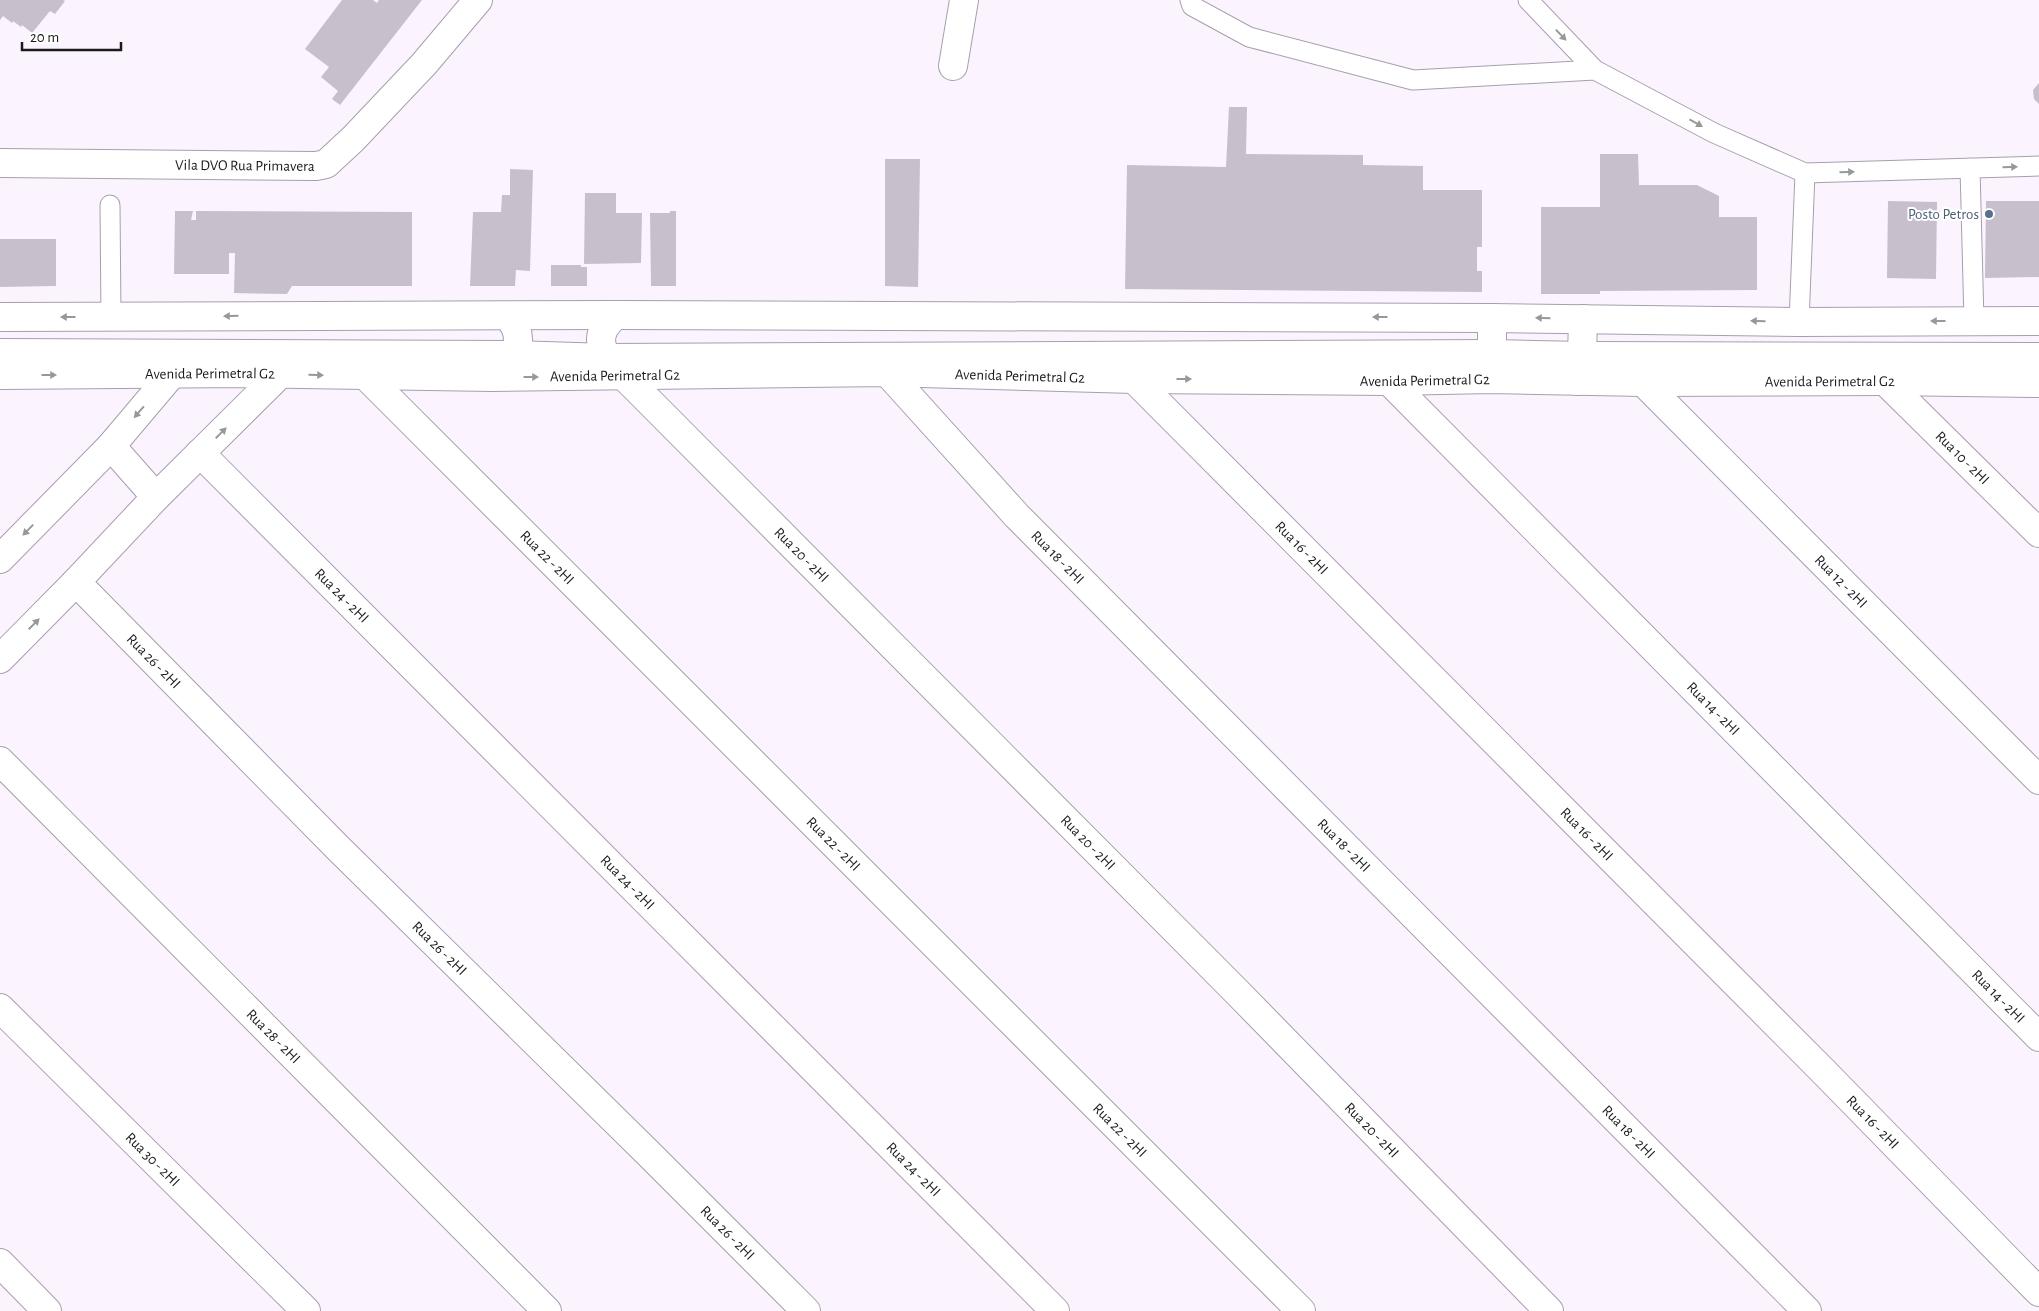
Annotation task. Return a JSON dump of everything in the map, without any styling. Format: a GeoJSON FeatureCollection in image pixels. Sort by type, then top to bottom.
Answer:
{"type":"FeatureCollection","features":[{"type":"Feature","properties":{"kind":"street","name":"Vila DVO Rua Primavera"},"geometry":{"type":"LineString","coordinates":[[0,163],[316,166],[326,164],[353,139],[424,64],[478,0]]}},
{"type":"Feature","properties":{"kind":"street"},"geometry":{"type":"LineString","coordinates":[[953,66],[964,0]]}},
{"type":"Feature","properties":{"kind":"street"},"geometry":{"type":"LineString","coordinates":[[0,317],[616,315],[1492,318],[1800,322],[2039,321]]}},
{"type":"Feature","properties":{"kind":"street"},"geometry":{"type":"LineString","coordinates":[[615,367],[601,342],[604,325],[616,315]]}},
{"type":"Feature","properties":{"kind":"street"},"geometry":{"type":"LineString","coordinates":[[492,377],[514,355],[519,338],[513,322],[508,316]]}},
{"type":"Feature","properties":{"kind":"street"},"geometry":{"type":"LineString","coordinates":[[0,353],[514,355],[615,367],[1493,366],[1492,318]]}},
{"type":"Feature","properties":{"kind":"street"},"geometry":{"type":"LineString","coordinates":[[1583,319],[1580,369],[2039,357]]}},
{"type":"Feature","properties":{"kind":"street","name":"Avenida Perimetral G2"},"geometry":{"type":"LineString","coordinates":[[0,375],[280,374],[367,377],[492,377],[615,367],[1134,379],[1389,381],[1493,366],[1580,369],[1643,382],[1885,380],[2039,383]]}},
{"type":"Feature","properties":{"kind":"street","name":"Rua 20 - 2HI"},"geometry":{"type":"LineString","coordinates":[[615,367],[1237,992],[1550,1311]]}},
{"type":"Feature","properties":{"kind":"street","name":"Rua 18 - 2HI"},"geometry":{"type":"LineString","coordinates":[[887,372],[1017,516],[1807,1311]]}},
{"type":"Feature","properties":{"kind":"street"},"geometry":{"type":"LineString","coordinates":[[0,659],[156,497],[280,374]]}},
{"type":"Feature","properties":{"kind":"street"},"geometry":{"type":"LineString","coordinates":[[0,559],[111,446],[171,375]]}},
{"type":"Feature","properties":{"kind":"street","name":"Rua 22 - 2HI"},"geometry":{"type":"LineString","coordinates":[[367,377],[1302,1311]]}},
{"type":"Feature","properties":{"kind":"street","name":"Rua 16 - 2HI"},"geometry":{"type":"LineString","coordinates":[[1134,379],[1825,1073],[2039,1292]]}},
{"type":"Feature","properties":{"kind":"street","name":"Rua 10 - 2HI"},"geometry":{"type":"LineString","coordinates":[[1885,380],[2039,533]]}},
{"type":"Feature","properties":{"kind":"street","name":"Rua 14 - 2HI"},"geometry":{"type":"LineString","coordinates":[[1389,381],[2039,1037]]}},
{"type":"Feature","properties":{"kind":"street","name":"Rua 12 - 2HI"},"geometry":{"type":"LineString","coordinates":[[1643,382],[2039,780]]}},
{"type":"Feature","properties":{"kind":"street"},"geometry":{"type":"LineString","coordinates":[[111,446],[156,497]]}},
{"type":"Feature","properties":{"kind":"street","name":"Rua 24 - 2HI"},"geometry":{"type":"LineString","coordinates":[[200,453],[1055,1311]]}},
{"type":"Feature","properties":{"kind":"street","name":"Rua 26 - 2HI"},"geometry":{"type":"LineString","coordinates":[[76,582],[339,849],[806,1311]]}},
{"type":"Feature","properties":{"kind":"street","name":"Rua 28 - 2HI"},"geometry":{"type":"LineString","coordinates":[[0,760],[547,1311]]}},
{"type":"Feature","properties":{"kind":"street","name":"Rua 30 - 2HI"},"geometry":{"type":"LineString","coordinates":[[0,1008],[306,1311]]}},
{"type":"Feature","properties":{"kind":"street"},"geometry":{"type":"LineString","coordinates":[[4,1276],[47,1311]]}},
{"type":"Feature","properties":{"kind":"lane"},"geometry":{"type":"LineString","coordinates":[[1190,0],[1192,6],[1249,37],[1413,80],[1595,70]]}},
{"type":"Feature","properties":{"kind":"lane"},"geometry":{"type":"LineString","coordinates":[[1528,0],[1595,70],[1714,133],[1805,173],[2039,166]]}},
{"type":"Feature","properties":{"kind":"lane"},"geometry":{"type":"LineString","coordinates":[[1970,168],[1974,321]]}},
{"type":"Feature","properties":{"kind":"lane"},"geometry":{"type":"LineString","coordinates":[[1800,322],[1805,173]]}},
{"type":"Feature","properties":{"kind":"lane"},"geometry":{"type":"LineString","coordinates":[[110,205],[111,318]]}},
{"type":"Feature","properties":{"kind":"building"},"geometry":{"type":"Polygon","coordinates":[[[0,0],[65,1],[55,14],[50,11],[32,33],[22,25],[21,27],[13,21],[12,23],[3,16],[0,20],[0,0]]]}},
{"type":"Feature","properties":{"kind":"building"},"geometry":{"type":"Polygon","coordinates":[[[342,0],[373,0],[377,3],[379,0],[422,0],[340,105],[332,99],[338,91],[321,77],[329,67],[305,49],[342,0]]]}},
{"type":"Feature","properties":{"kind":"building"},"geometry":{"type":"Polygon","coordinates":[[[2039,83],[2039,104],[2034,99],[2033,90],[2039,83]]]}},
{"type":"Feature","properties":{"kind":"building"},"geometry":{"type":"Polygon","coordinates":[[[1229,107],[1247,107],[1246,154],[1363,155],[1363,165],[1423,166],[1423,190],[1482,190],[1482,247],[1477,247],[1477,271],[1482,271],[1482,292],[1125,289],[1127,165],[1226,167],[1229,107]]]}},
{"type":"Feature","properties":{"kind":"building"},"geometry":{"type":"Polygon","coordinates":[[[1600,154],[1638,154],[1639,185],[1697,185],[1719,196],[1719,217],[1757,217],[1757,290],[1600,291],[1600,294],[1541,294],[1541,207],[1600,207],[1600,154]]]}},
{"type":"Feature","properties":{"kind":"building"},"geometry":{"type":"Polygon","coordinates":[[[885,159],[920,159],[918,287],[885,286],[885,159]]]}},
{"type":"Feature","properties":{"kind":"building"},"geometry":{"type":"Polygon","coordinates":[[[510,169],[533,170],[530,271],[516,270],[515,286],[470,286],[473,212],[501,212],[502,195],[510,195],[510,169]]]}},
{"type":"Feature","properties":{"kind":"building"},"geometry":{"type":"Polygon","coordinates":[[[585,193],[616,193],[616,213],[642,213],[641,263],[584,264],[585,193]]]}},
{"type":"Feature","properties":{"kind":"building"},"geometry":{"type":"Polygon","coordinates":[[[1888,201],[1937,202],[1936,279],[1887,278],[1888,201]]]}},
{"type":"Feature","properties":{"kind":"building"},"geometry":{"type":"Polygon","coordinates":[[[1986,201],[2039,201],[2039,277],[1985,278],[1986,201]]]}},
{"type":"Feature","properties":{"kind":"building"},"geometry":{"type":"Polygon","coordinates":[[[175,211],[193,211],[191,220],[196,220],[196,211],[412,212],[412,286],[292,286],[287,294],[234,293],[235,253],[229,253],[229,274],[174,274],[175,211]]]}},
{"type":"Feature","properties":{"kind":"building"},"geometry":{"type":"Polygon","coordinates":[[[670,211],[676,211],[676,286],[651,286],[650,213],[670,213],[670,211]]]}},
{"type":"Feature","properties":{"kind":"building"},"geometry":{"type":"Polygon","coordinates":[[[0,239],[56,239],[56,286],[0,287],[0,239]]]}},
{"type":"Feature","properties":{"kind":"building"},"geometry":{"type":"Polygon","coordinates":[[[551,265],[581,265],[581,267],[587,267],[587,286],[551,286],[551,265]]]}},
{"type":"Feature","properties":{"kind":"place","name":"Posto Petros"},"geometry":{"type":"Point","coordinates":[1989,214]}}]}
